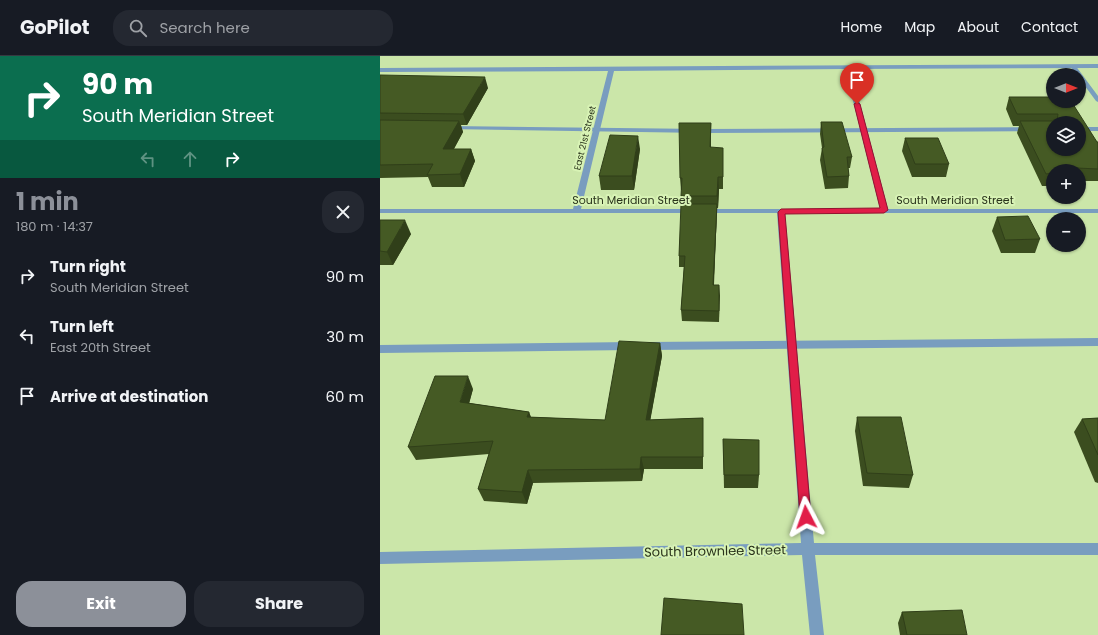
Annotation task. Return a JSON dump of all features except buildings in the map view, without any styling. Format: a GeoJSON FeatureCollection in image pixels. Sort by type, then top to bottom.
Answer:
{"type":"FeatureCollection","features":[{"type":"Feature","properties":{"kind":"street"},"geometry":{"type":"LineString","coordinates":[[1072,66],[1098,100]]}},
{"type":"Feature","properties":{"kind":"street"},"geometry":{"type":"LineString","coordinates":[[380,70],[611,70],[1098,66]]}},
{"type":"Feature","properties":{"kind":"street"},"geometry":{"type":"LineString","coordinates":[[847,67],[884,210]]}},
{"type":"Feature","properties":{"kind":"street","name":"East 21st Street"},"geometry":{"type":"LineString","coordinates":[[577,210],[611,70]]}},
{"type":"Feature","properties":{"kind":"street"},"geometry":{"type":"LineString","coordinates":[[442,128],[597,128],[704,131],[1046,129]]}},
{"type":"Feature","properties":{"kind":"street"},"geometry":{"type":"LineString","coordinates":[[1086,129],[1098,129]]}},
{"type":"Feature","properties":{"kind":"street","name":"South Meridian Street"},"geometry":{"type":"LineString","coordinates":[[380,211],[1098,211]]}},
{"type":"Feature","properties":{"kind":"street"},"geometry":{"type":"LineString","coordinates":[[781,212],[808,549],[817,635]]}},
{"type":"Feature","properties":{"kind":"street"},"geometry":{"type":"LineString","coordinates":[[380,349],[1098,342]]}},
{"type":"Feature","properties":{"kind":"street","name":"South Brownlee Street"},"geometry":{"type":"LineString","coordinates":[[380,558],[808,549],[1098,549]]}},
{"type":"Feature","properties":{"kind":"route"},"geometry":{"type":"LineString","coordinates":[[806,517],[781,212],[884,210],[857,104]]}}]}
